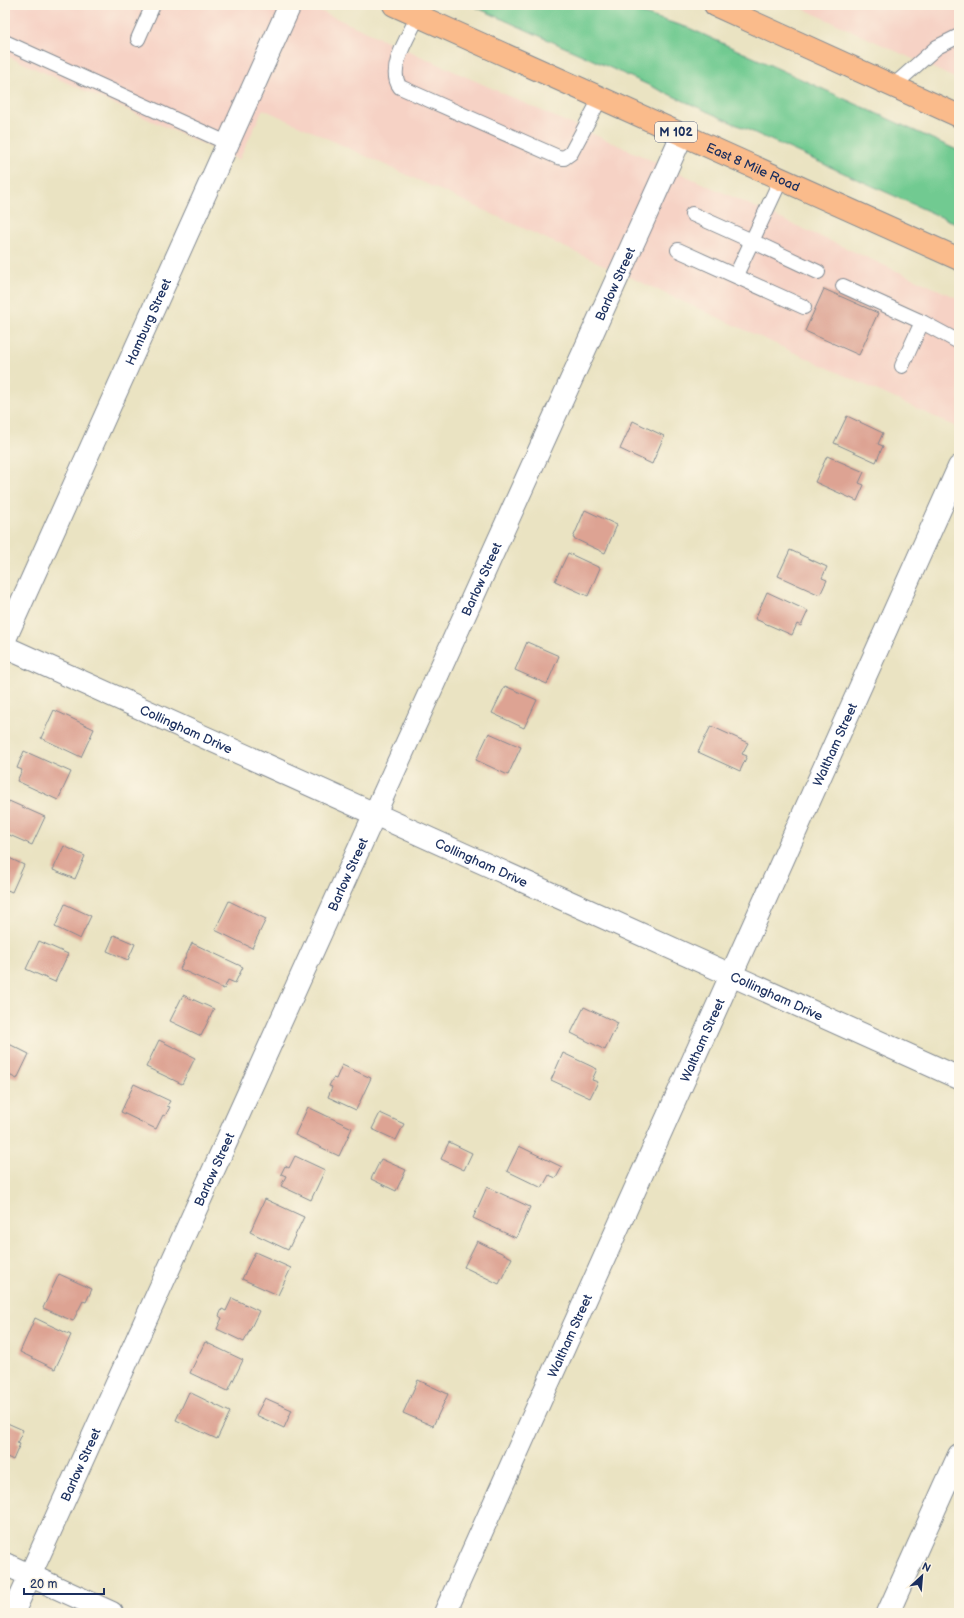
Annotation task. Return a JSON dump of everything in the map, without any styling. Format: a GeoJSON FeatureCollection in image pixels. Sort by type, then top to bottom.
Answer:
{"type":"FeatureCollection","features":[{"type":"Feature","properties":{"kind":"highway","name":"East 8 Mile Road"},"geometry":{"type":"LineString","coordinates":[[394,5],[959,259]]}},
{"type":"Feature","properties":{"kind":"highway"},"geometry":{"type":"LineString","coordinates":[[714,5],[959,116]]}},
{"type":"Feature","properties":{"kind":"street","name":"Hamburg Street"},"geometry":{"type":"LineString","coordinates":[[5,639],[290,5]]}},
{"type":"Feature","properties":{"kind":"street","name":"Barlow Street"},"geometry":{"type":"LineString","coordinates":[[13,1613],[373,814],[682,135]]}},
{"type":"Feature","properties":{"kind":"street","name":"Waltham Street"},"geometry":{"type":"LineString","coordinates":[[445,1613],[959,467]]}},
{"type":"Feature","properties":{"kind":"street","name":"Collingham Drive"},"geometry":{"type":"LineString","coordinates":[[5,647],[730,976],[959,1078]]}},
{"type":"Feature","properties":{"kind":"street"},"geometry":{"type":"LineString","coordinates":[[888,1613],[959,1455]]}},
{"type":"Feature","properties":{"kind":"street"},"geometry":{"type":"LineString","coordinates":[[5,1564],[112,1613]]}},
{"type":"Feature","properties":{"kind":"lane"},"geometry":{"type":"LineString","coordinates":[[138,39],[153,5]]}},
{"type":"Feature","properties":{"kind":"lane"},"geometry":{"type":"LineString","coordinates":[[418,16],[396,65],[396,82],[400,87],[558,158],[564,158],[573,150],[600,98]]}},
{"type":"Feature","properties":{"kind":"lane"},"geometry":{"type":"LineString","coordinates":[[893,86],[937,47],[959,36]]}},
{"type":"Feature","properties":{"kind":"lane"},"geometry":{"type":"LineString","coordinates":[[5,42],[227,143]]}},
{"type":"Feature","properties":{"kind":"lane"},"geometry":{"type":"LineString","coordinates":[[736,275],[781,179]]}},
{"type":"Feature","properties":{"kind":"lane"},"geometry":{"type":"LineString","coordinates":[[692,214],[818,272]]}},
{"type":"Feature","properties":{"kind":"lane"},"geometry":{"type":"LineString","coordinates":[[678,250],[804,307]]}},
{"type":"Feature","properties":{"kind":"lane"},"geometry":{"type":"LineString","coordinates":[[843,286],[922,322],[959,342]]}},
{"type":"Feature","properties":{"kind":"lane"},"geometry":{"type":"LineString","coordinates":[[902,366],[922,322]]}},
{"type":"Feature","properties":{"kind":"shaded area"},"geometry":{"type":"Polygon","coordinates":[[[5,5],[307,5],[959,299],[959,428],[263,109],[239,160],[5,55],[5,5]]]}},
{"type":"Feature","properties":{"kind":"shaded area"},"geometry":{"type":"Polygon","coordinates":[[[795,5],[959,5],[959,80],[795,5]]]}},
{"type":"Feature","properties":{"kind":"green space"},"geometry":{"type":"Polygon","coordinates":[[[471,5],[615,5],[689,28],[959,151],[959,225],[471,5]]]}},
{"type":"Feature","properties":{"kind":"building"},"geometry":{"type":"Polygon","coordinates":[[[824,289],[878,313],[859,355],[805,331],[824,289]]]}},
{"type":"Feature","properties":{"kind":"building"},"geometry":{"type":"Polygon","coordinates":[[[847,416],[883,433],[878,444],[883,446],[876,462],[834,443],[847,416]]]}},
{"type":"Feature","properties":{"kind":"building"},"geometry":{"type":"Polygon","coordinates":[[[633,421],[664,436],[652,464],[620,449],[633,421]]]}},
{"type":"Feature","properties":{"kind":"building"},"geometry":{"type":"Polygon","coordinates":[[[827,456],[864,472],[859,483],[864,485],[857,501],[815,482],[827,456]]]}},
{"type":"Feature","properties":{"kind":"building"},"geometry":{"type":"Polygon","coordinates":[[[585,510],[617,525],[605,553],[573,538],[585,510]]]}},
{"type":"Feature","properties":{"kind":"building"},"geometry":{"type":"Polygon","coordinates":[[[790,550],[827,567],[822,578],[827,580],[820,595],[778,576],[790,550]]]}},
{"type":"Feature","properties":{"kind":"building"},"geometry":{"type":"Polygon","coordinates":[[[568,553],[600,568],[588,596],[555,581],[568,553]]]}},
{"type":"Feature","properties":{"kind":"building"},"geometry":{"type":"Polygon","coordinates":[[[767,592],[808,611],[801,626],[797,624],[792,635],[755,619],[767,592]]]}},
{"type":"Feature","properties":{"kind":"building"},"geometry":{"type":"Polygon","coordinates":[[[527,642],[559,656],[547,684],[515,670],[527,642]]]}},
{"type":"Feature","properties":{"kind":"building"},"geometry":{"type":"Polygon","coordinates":[[[505,686],[537,700],[524,728],[492,713],[505,686]]]}},
{"type":"Feature","properties":{"kind":"building"},"geometry":{"type":"Polygon","coordinates":[[[54,710],[94,729],[81,757],[41,738],[54,710]]]}},
{"type":"Feature","properties":{"kind":"building"},"geometry":{"type":"Polygon","coordinates":[[[711,726],[748,743],[742,754],[747,756],[740,771],[698,752],[711,726]]]}},
{"type":"Feature","properties":{"kind":"building"},"geometry":{"type":"Polygon","coordinates":[[[489,733],[521,747],[508,775],[476,760],[489,733]]]}},
{"type":"Feature","properties":{"kind":"building"},"geometry":{"type":"Polygon","coordinates":[[[24,751],[71,772],[58,800],[17,781],[22,770],[17,768],[24,751]]]}},
{"type":"Feature","properties":{"kind":"building"},"geometry":{"type":"Polygon","coordinates":[[[9,801],[45,817],[32,845],[5,833],[5,810],[9,801]]]}},
{"type":"Feature","properties":{"kind":"building"},"geometry":{"type":"Polygon","coordinates":[[[64,846],[85,856],[75,879],[53,870],[64,846]]]}},
{"type":"Feature","properties":{"kind":"building"},"geometry":{"type":"Polygon","coordinates":[[[5,856],[24,865],[12,892],[5,889],[5,856]]]}},
{"type":"Feature","properties":{"kind":"building"},"geometry":{"type":"Polygon","coordinates":[[[229,901],[266,919],[252,948],[215,930],[229,901]]]}},
{"type":"Feature","properties":{"kind":"building"},"geometry":{"type":"Polygon","coordinates":[[[65,904],[91,916],[80,939],[55,927],[65,904]]]}},
{"type":"Feature","properties":{"kind":"building"},"geometry":{"type":"Polygon","coordinates":[[[114,935],[135,944],[128,960],[107,951],[114,935]]]}},
{"type":"Feature","properties":{"kind":"building"},"geometry":{"type":"Polygon","coordinates":[[[39,941],[68,954],[55,982],[26,969],[39,941]]]}},
{"type":"Feature","properties":{"kind":"building"},"geometry":{"type":"Polygon","coordinates":[[[192,943],[243,967],[235,983],[228,980],[224,989],[180,969],[192,943]]]}},
{"type":"Feature","properties":{"kind":"building"},"geometry":{"type":"Polygon","coordinates":[[[183,995],[214,1009],[201,1036],[170,1021],[183,995]]]}},
{"type":"Feature","properties":{"kind":"building"},"geometry":{"type":"Polygon","coordinates":[[[584,1007],[618,1023],[605,1050],[571,1033],[584,1007]]]}},
{"type":"Feature","properties":{"kind":"building"},"geometry":{"type":"Polygon","coordinates":[[[159,1040],[195,1058],[182,1084],[146,1067],[159,1040]]]}},
{"type":"Feature","properties":{"kind":"building"},"geometry":{"type":"Polygon","coordinates":[[[5,1042],[29,1054],[17,1079],[5,1073],[5,1042]]]}},
{"type":"Feature","properties":{"kind":"building"},"geometry":{"type":"Polygon","coordinates":[[[563,1053],[597,1069],[592,1080],[598,1082],[590,1098],[551,1080],[563,1053]]]}},
{"type":"Feature","properties":{"kind":"building"},"geometry":{"type":"Polygon","coordinates":[[[342,1065],[371,1078],[356,1110],[328,1097],[332,1087],[329,1086],[333,1078],[336,1079],[342,1065]]]}},
{"type":"Feature","properties":{"kind":"building"},"geometry":{"type":"Polygon","coordinates":[[[134,1084],[170,1101],[167,1106],[170,1107],[165,1116],[163,1115],[156,1129],[121,1112],[134,1084]]]}},
{"type":"Feature","properties":{"kind":"building"},"geometry":{"type":"Polygon","coordinates":[[[308,1107],[352,1128],[339,1156],[295,1135],[308,1107]]]}},
{"type":"Feature","properties":{"kind":"building"},"geometry":{"type":"Polygon","coordinates":[[[380,1113],[404,1124],[396,1140],[372,1129],[380,1113]]]}},
{"type":"Feature","properties":{"kind":"building"},"geometry":{"type":"Polygon","coordinates":[[[449,1142],[472,1153],[464,1170],[441,1159],[449,1142]]]}},
{"type":"Feature","properties":{"kind":"building"},"geometry":{"type":"Polygon","coordinates":[[[519,1146],[562,1167],[556,1178],[549,1175],[542,1188],[507,1171],[519,1146]]]}},
{"type":"Feature","properties":{"kind":"building"},"geometry":{"type":"Polygon","coordinates":[[[295,1156],[325,1170],[311,1200],[281,1186],[286,1176],[281,1174],[285,1166],[289,1168],[295,1156]]]}},
{"type":"Feature","properties":{"kind":"building"},"geometry":{"type":"Polygon","coordinates":[[[381,1159],[406,1170],[396,1191],[371,1179],[381,1159]]]}},
{"type":"Feature","properties":{"kind":"building"},"geometry":{"type":"Polygon","coordinates":[[[487,1187],[530,1207],[516,1238],[473,1218],[487,1187]]]}},
{"type":"Feature","properties":{"kind":"building"},"geometry":{"type":"Polygon","coordinates":[[[265,1199],[304,1217],[288,1250],[250,1232],[265,1199]]]}},
{"type":"Feature","properties":{"kind":"building"},"geometry":{"type":"Polygon","coordinates":[[[477,1241],[512,1258],[499,1284],[464,1267],[477,1241]]]}},
{"type":"Feature","properties":{"kind":"building"},"geometry":{"type":"Polygon","coordinates":[[[255,1252],[291,1268],[278,1295],[242,1279],[255,1252]]]}},
{"type":"Feature","properties":{"kind":"building"},"geometry":{"type":"Polygon","coordinates":[[[59,1274],[92,1289],[86,1302],[83,1301],[73,1321],[43,1308],[59,1274]]]}},
{"type":"Feature","properties":{"kind":"building"},"geometry":{"type":"Polygon","coordinates":[[[232,1298],[259,1311],[244,1342],[217,1329],[222,1318],[219,1316],[222,1309],[226,1311],[232,1298]]]}},
{"type":"Feature","properties":{"kind":"building"},"geometry":{"type":"Polygon","coordinates":[[[35,1318],[71,1335],[55,1369],[20,1352],[35,1318]]]}},
{"type":"Feature","properties":{"kind":"building"},"geometry":{"type":"Polygon","coordinates":[[[205,1342],[243,1360],[228,1391],[190,1373],[205,1342]]]}},
{"type":"Feature","properties":{"kind":"building"},"geometry":{"type":"Polygon","coordinates":[[[418,1380],[448,1394],[433,1426],[403,1413],[418,1380]]]}},
{"type":"Feature","properties":{"kind":"building"},"geometry":{"type":"Polygon","coordinates":[[[189,1392],[230,1412],[217,1439],[176,1420],[189,1392]]]}},
{"type":"Feature","properties":{"kind":"building"},"geometry":{"type":"Polygon","coordinates":[[[265,1398],[292,1410],[284,1428],[256,1415],[265,1398]]]}},
{"type":"Feature","properties":{"kind":"building"},"geometry":{"type":"Polygon","coordinates":[[[5,1422],[23,1430],[17,1443],[20,1444],[13,1460],[5,1456],[5,1422]]]}}]}
